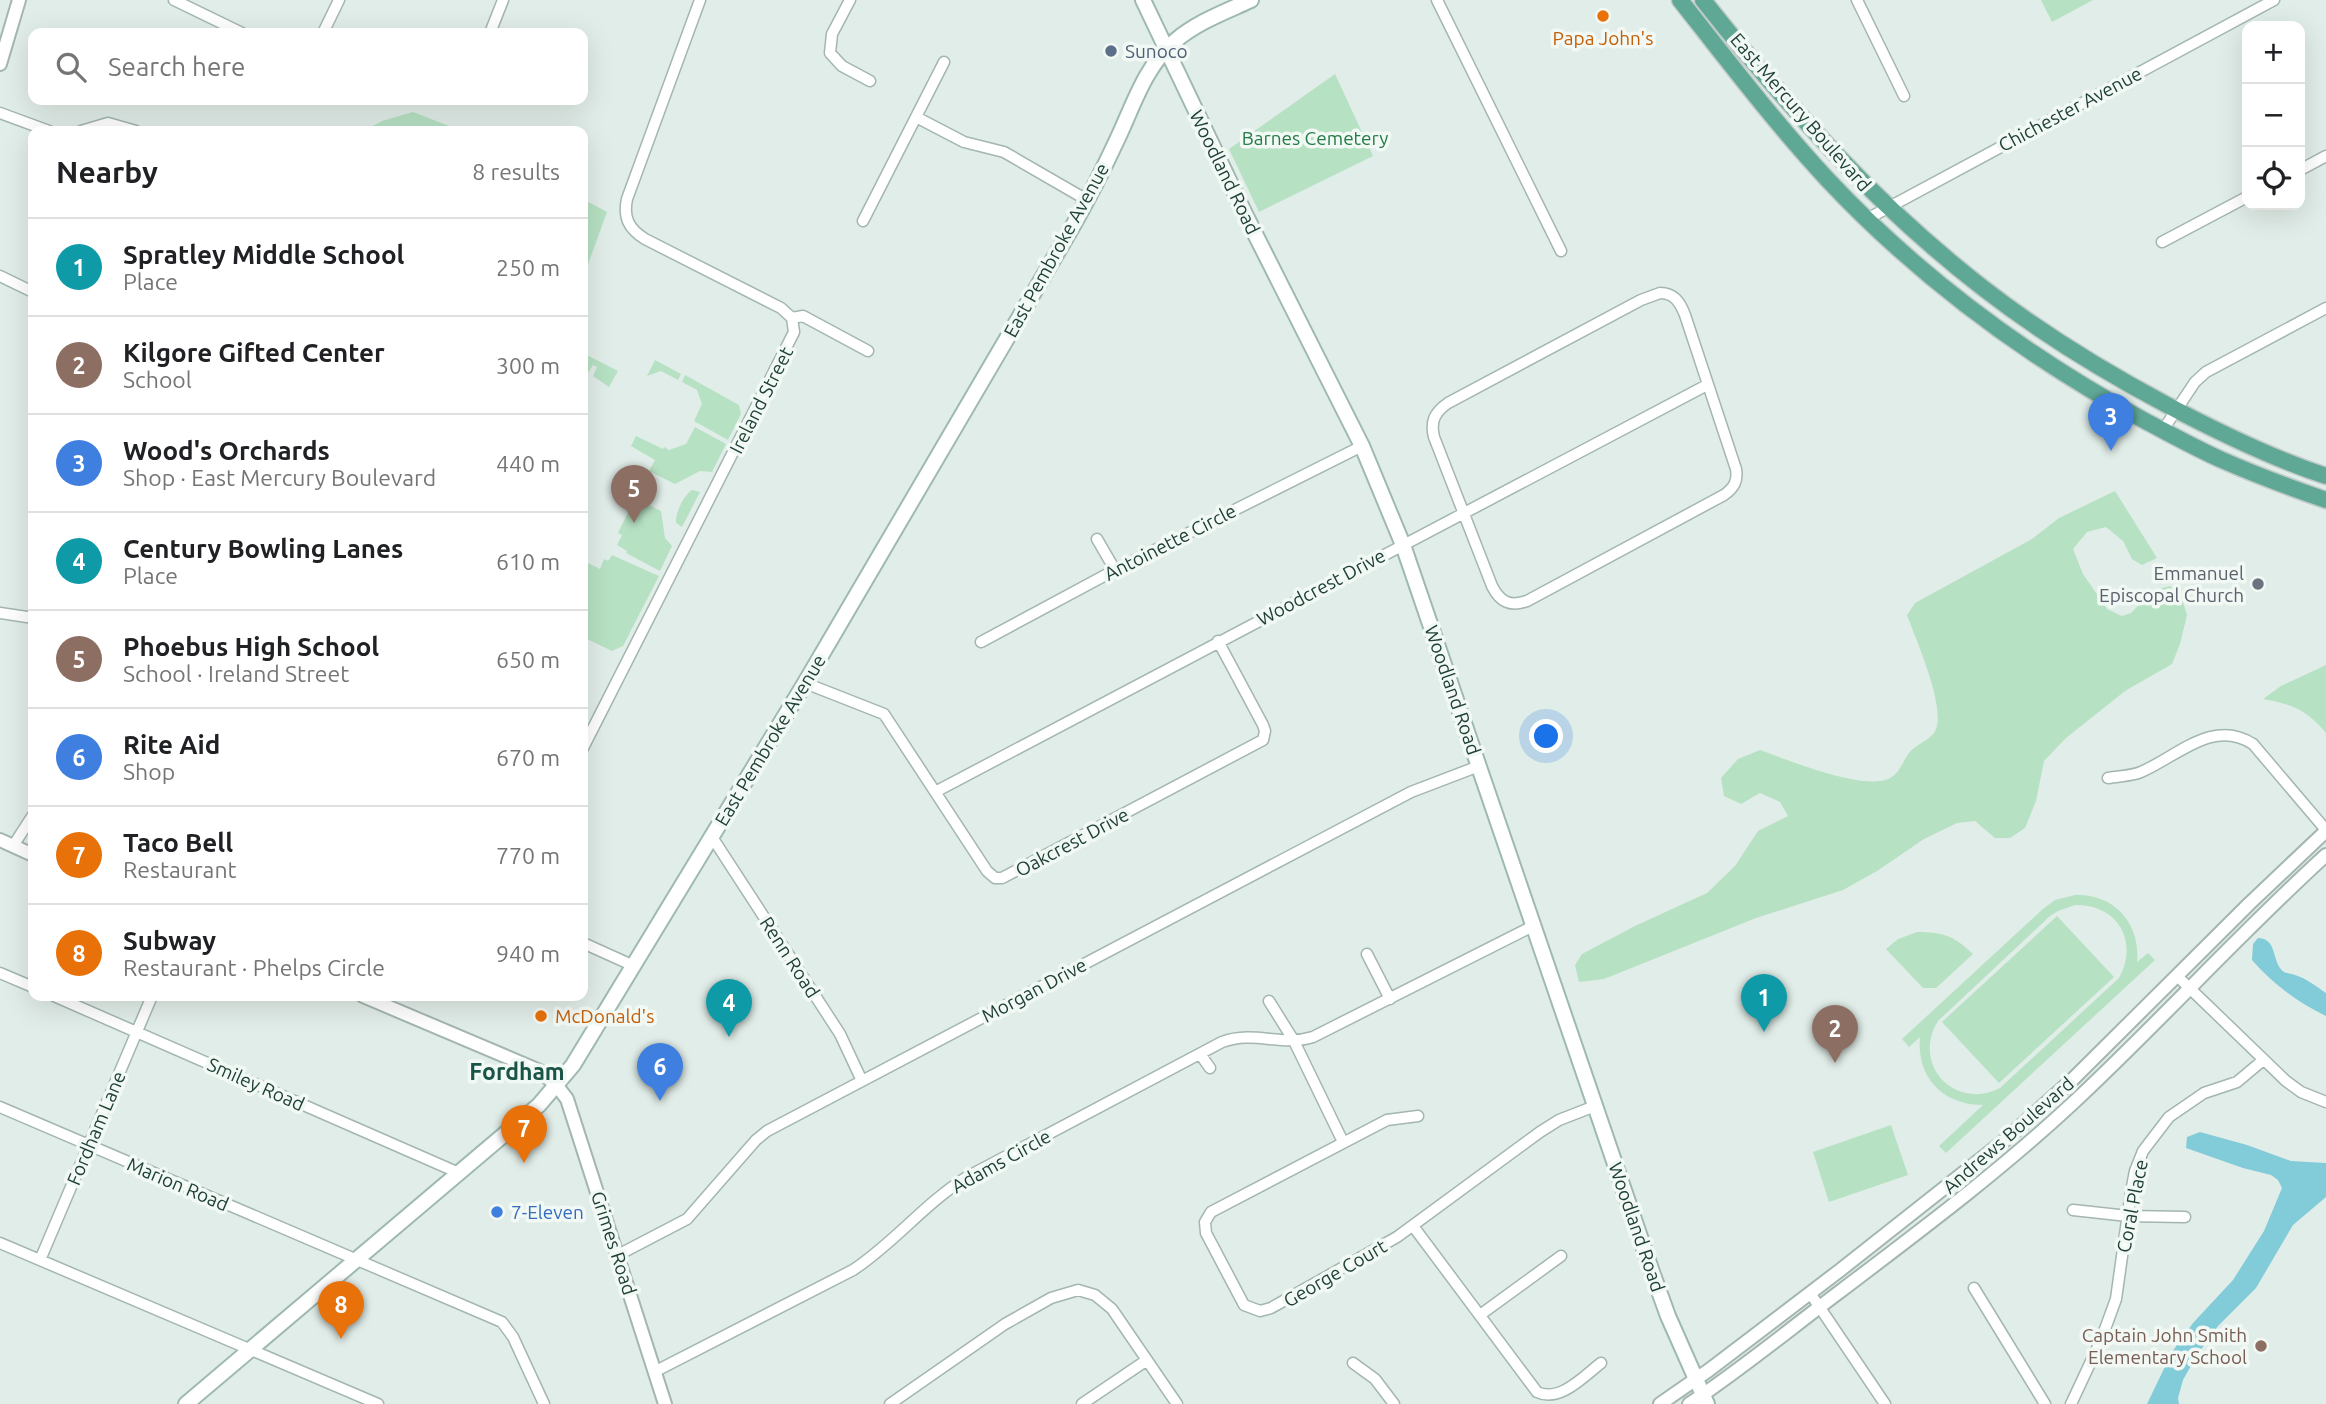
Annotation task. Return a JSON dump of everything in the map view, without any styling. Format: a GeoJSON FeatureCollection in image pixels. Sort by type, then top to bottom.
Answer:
{"type":"FeatureCollection","features":[{"type":"Feature","properties":{"kind":"main road","name":"Woodland Road"},"geometry":{"type":"LineString","coordinates":[[1143,0],[1252,229],[1362,446],[1402,545],[1535,925],[1652,1272],[1705,1400]]}},
{"type":"Feature","properties":{"kind":"main road","name":"East Pembroke Avenue"},"geometry":{"type":"LineString","coordinates":[[186,1404],[459,1173],[557,1086],[586,1047],[805,683],[1087,200],[1142,84],[1156,61],[1166,49],[1194,27],[1251,0]]}},
{"type":"Feature","properties":{"kind":"main road","name":"East Mercury Boulevard"},"geometry":{"type":"LineString","coordinates":[[1681,0],[1779,124],[1828,180],[1933,278],[2020,345],[2098,395],[2221,460],[2326,500]]}},
{"type":"Feature","properties":{"kind":"main road","name":"East Mercury Boulevard"},"geometry":{"type":"LineString","coordinates":[[1703,0],[1776,88],[1839,157],[1889,207],[1965,274],[2106,372],[2227,436],[2326,476]]}},
{"type":"Feature","properties":{"kind":"street"},"geometry":{"type":"LineString","coordinates":[[0,64],[19,0]]}},
{"type":"Feature","properties":{"kind":"street"},"geometry":{"type":"LineString","coordinates":[[174,0],[232,28]]}},
{"type":"Feature","properties":{"kind":"street"},"geometry":{"type":"LineString","coordinates":[[325,28],[339,0]]}},
{"type":"Feature","properties":{"kind":"street"},"geometry":{"type":"LineString","coordinates":[[492,28],[503,0]]}},
{"type":"Feature","properties":{"kind":"street","name":"Ireland Street"},"geometry":{"type":"LineString","coordinates":[[588,738],[794,332],[792,318],[781,308],[645,239],[627,222],[627,199],[700,0]]}},
{"type":"Feature","properties":{"kind":"street"},"geometry":{"type":"LineString","coordinates":[[850,0],[832,34],[830,52],[842,66],[870,81]]}},
{"type":"Feature","properties":{"kind":"street"},"geometry":{"type":"LineString","coordinates":[[1437,0],[1561,251]]}},
{"type":"Feature","properties":{"kind":"street"},"geometry":{"type":"LineString","coordinates":[[1857,0],[1904,96]]}},
{"type":"Feature","properties":{"kind":"street","name":"Chichester Avenue"},"geometry":{"type":"LineString","coordinates":[[1867,219],[2274,0]]}},
{"type":"Feature","properties":{"kind":"street"},"geometry":{"type":"LineString","coordinates":[[863,221],[944,62]]}},
{"type":"Feature","properties":{"kind":"street"},"geometry":{"type":"LineString","coordinates":[[0,113],[35,126]]}},
{"type":"Feature","properties":{"kind":"street"},"geometry":{"type":"LineString","coordinates":[[916,117],[964,142],[1004,152],[1087,200]]}},
{"type":"Feature","properties":{"kind":"street"},"geometry":{"type":"LineString","coordinates":[[98,126],[108,123],[118,126]]}},
{"type":"Feature","properties":{"kind":"street"},"geometry":{"type":"LineString","coordinates":[[2305,167],[2326,156]]}},
{"type":"Feature","properties":{"kind":"street"},"geometry":{"type":"LineString","coordinates":[[2162,242],[2242,200]]}},
{"type":"Feature","properties":{"kind":"street"},"geometry":{"type":"LineString","coordinates":[[0,276],[28,290]]}},
{"type":"Feature","properties":{"kind":"street"},"geometry":{"type":"LineString","coordinates":[[1660,293],[1667,293],[1681,306],[1707,385],[1736,469],[1735,483],[1724,495],[1527,601],[1512,604],[1499,598],[1434,437],[1433,419],[1441,408],[1641,300],[1660,293]]}},
{"type":"Feature","properties":{"kind":"street"},"geometry":{"type":"LineString","coordinates":[[2163,430],[2195,382],[2206,372],[2326,308]]}},
{"type":"Feature","properties":{"kind":"street"},"geometry":{"type":"LineString","coordinates":[[792,318],[803,316],[868,351]]}},
{"type":"Feature","properties":{"kind":"street","name":"Woodcrest Drive"},"geometry":{"type":"LineString","coordinates":[[935,792],[1707,385]]}},
{"type":"Feature","properties":{"kind":"street","name":"Antoinette Circle"},"geometry":{"type":"LineString","coordinates":[[981,642],[1115,570],[1362,446]]}},
{"type":"Feature","properties":{"kind":"street"},"geometry":{"type":"LineString","coordinates":[[1097,538],[1115,570]]}},
{"type":"Feature","properties":{"kind":"street"},"geometry":{"type":"LineString","coordinates":[[0,613],[27,617]]}},
{"type":"Feature","properties":{"kind":"street","name":"Oakcrest Drive"},"geometry":{"type":"LineString","coordinates":[[805,683],[884,714],[987,871],[995,878],[1002,878],[1260,743],[1265,735],[1263,725],[1218,641]]}},
{"type":"Feature","properties":{"kind":"street"},"geometry":{"type":"LineString","coordinates":[[2108,778],[2138,774],[2203,739],[2223,733],[2242,737],[2253,744],[2326,830]]}},
{"type":"Feature","properties":{"kind":"street","name":"Morgan Drive"},"geometry":{"type":"LineString","coordinates":[[618,1255],[687,1219],[767,1131],[1411,792],[1479,766]]}},
{"type":"Feature","properties":{"kind":"street"},"geometry":{"type":"LineString","coordinates":[[13,846],[28,823]]}},
{"type":"Feature","properties":{"kind":"street","name":"Andrews Boulevard"},"geometry":{"type":"LineString","coordinates":[[1660,1404],[1810,1293],[2005,1140],[2072,1080],[2326,830]]}},
{"type":"Feature","properties":{"kind":"street","name":"Renn Road"},"geometry":{"type":"LineString","coordinates":[[712,837],[840,1034],[862,1081]]}},
{"type":"Feature","properties":{"kind":"street"},"geometry":{"type":"LineString","coordinates":[[0,840],[28,853]]}},
{"type":"Feature","properties":{"kind":"street","name":"Andrews Boulevard"},"geometry":{"type":"LineString","coordinates":[[1689,1404],[1705,1400],[2023,1147],[2074,1102],[2326,855]]}},
{"type":"Feature","properties":{"kind":"street","name":"Adams Circle"},"geometry":{"type":"LineString","coordinates":[[654,1372],[853,1270],[883,1249],[935,1199],[967,1177],[1222,1042],[1242,1036],[1294,1041],[1319,1035],[1535,925]]}},
{"type":"Feature","properties":{"kind":"street"},"geometry":{"type":"LineString","coordinates":[[588,945],[635,966]]}},
{"type":"Feature","properties":{"kind":"street"},"geometry":{"type":"LineString","coordinates":[[1367,954],[1390,999]]}},
{"type":"Feature","properties":{"kind":"street"},"geometry":{"type":"LineString","coordinates":[[0,973],[28,985]]}},
{"type":"Feature","properties":{"kind":"street"},"geometry":{"type":"LineString","coordinates":[[2177,976],[2262,1061],[2301,1092],[2326,1102]]}},
{"type":"Feature","properties":{"kind":"street","name":"Smiley Road"},"geometry":{"type":"LineString","coordinates":[[66,1001],[459,1173]]}},
{"type":"Feature","properties":{"kind":"street","name":"Fordham Lane"},"geometry":{"type":"LineString","coordinates":[[40,1260],[150,1001]]}},
{"type":"Feature","properties":{"kind":"street"},"geometry":{"type":"LineString","coordinates":[[380,1001],[540,1071],[557,1086]]}},
{"type":"Feature","properties":{"kind":"street"},"geometry":{"type":"LineString","coordinates":[[1269,1001],[1294,1041],[1343,1142]]}},
{"type":"Feature","properties":{"kind":"street"},"geometry":{"type":"LineString","coordinates":[[1200,1054],[1210,1068]]}},
{"type":"Feature","properties":{"kind":"street","name":"Coral Place"},"geometry":{"type":"LineString","coordinates":[[2071,1404],[2101,1340],[2116,1298],[2135,1171],[2143,1151],[2155,1132],[2186,1104],[2204,1093],[2237,1082],[2262,1061]]}},
{"type":"Feature","properties":{"kind":"street","name":"Grimes Road"},"geometry":{"type":"LineString","coordinates":[[557,1086],[569,1104],[665,1404]]}},
{"type":"Feature","properties":{"kind":"street","name":"George Court"},"geometry":{"type":"LineString","coordinates":[[1418,1116],[1387,1120],[1216,1208],[1207,1216],[1206,1233],[1244,1305],[1259,1311],[1271,1308],[1385,1244],[1540,1132],[1559,1120],[1595,1106]]}},
{"type":"Feature","properties":{"kind":"street","name":"Marion Road"},"geometry":{"type":"LineString","coordinates":[[0,1107],[502,1322],[513,1337],[544,1404]]}},
{"type":"Feature","properties":{"kind":"street"},"geometry":{"type":"LineString","coordinates":[[2073,1210],[2129,1216],[2185,1217]]}},
{"type":"Feature","properties":{"kind":"street"},"geometry":{"type":"LineString","coordinates":[[1413,1226],[1534,1389],[1551,1396],[1561,1393],[1601,1363]]}},
{"type":"Feature","properties":{"kind":"street"},"geometry":{"type":"LineString","coordinates":[[0,1243],[378,1404]]}},
{"type":"Feature","properties":{"kind":"street"},"geometry":{"type":"LineString","coordinates":[[1480,1315],[1561,1256]]}},
{"type":"Feature","properties":{"kind":"street"},"geometry":{"type":"LineString","coordinates":[[1974,1288],[2045,1404]]}},
{"type":"Feature","properties":{"kind":"street"},"geometry":{"type":"LineString","coordinates":[[890,1404],[1012,1320],[1061,1294],[1078,1290],[1101,1298],[1112,1309],[1177,1404]]}},
{"type":"Feature","properties":{"kind":"street"},"geometry":{"type":"LineString","coordinates":[[1810,1293],[1885,1404]]}},
{"type":"Feature","properties":{"kind":"street"},"geometry":{"type":"LineString","coordinates":[[1082,1404],[1147,1360]]}},
{"type":"Feature","properties":{"kind":"street"},"geometry":{"type":"LineString","coordinates":[[1353,1363],[1376,1378],[1394,1404]]}},
{"type":"Feature","properties":{"kind":"green space"},"geometry":{"type":"Polygon","coordinates":[[[2041,0],[2093,0],[2052,22],[2041,0]]]}},
{"type":"Feature","properties":{"kind":"green space","name":"Barnes Cemetery"},"geometry":{"type":"Polygon","coordinates":[[[1335,74],[1373,156],[1259,212],[1229,149],[1335,74]]]}},
{"type":"Feature","properties":{"kind":"green space"},"geometry":{"type":"Polygon","coordinates":[[[413,112],[449,126],[372,126],[413,112]]]}},
{"type":"Feature","properties":{"kind":"green space"},"geometry":{"type":"Polygon","coordinates":[[[588,202],[607,212],[588,264],[588,202]]]}},
{"type":"Feature","properties":{"kind":"green space"},"geometry":{"type":"Polygon","coordinates":[[[588,356],[618,371],[609,387],[593,376],[597,367],[593,365],[588,373],[588,356]]]}},
{"type":"Feature","properties":{"kind":"green space"},"geometry":{"type":"Polygon","coordinates":[[[655,360],[681,374],[678,380],[661,371],[647,376],[655,360]]]}},
{"type":"Feature","properties":{"kind":"green space"},"geometry":{"type":"Polygon","coordinates":[[[685,375],[739,405],[741,414],[728,440],[694,421],[702,404],[697,390],[682,382],[685,375]]]}},
{"type":"Feature","properties":{"kind":"green space"},"geometry":{"type":"Polygon","coordinates":[[[695,427],[726,444],[712,472],[700,471],[675,484],[649,471],[655,460],[631,446],[636,436],[669,450],[686,444],[695,427]]]}},
{"type":"Feature","properties":{"kind":"green space"},"geometry":{"type":"Polygon","coordinates":[[[692,490],[700,492],[682,527],[676,523],[677,514],[683,500],[692,490]]]}},
{"type":"Feature","properties":{"kind":"green space"},"geometry":{"type":"Polygon","coordinates":[[[2115,491],[2157,558],[2142,565],[2132,559],[2123,541],[2106,527],[2087,532],[2073,549],[2083,574],[2107,609],[2122,616],[2131,613],[2153,591],[2170,586],[2181,596],[2187,615],[2180,644],[2172,664],[2125,691],[2066,738],[2044,761],[2036,801],[2025,828],[2010,838],[1995,838],[1975,821],[1957,823],[1924,839],[1843,890],[1756,918],[1604,979],[1579,982],[1575,965],[1582,954],[1707,893],[1735,866],[1758,831],[1788,816],[1780,802],[1760,793],[1741,804],[1724,796],[1721,778],[1738,759],[1760,750],[1840,777],[1872,781],[1893,776],[1909,753],[1934,733],[1937,723],[1934,692],[1907,615],[1915,603],[2032,539],[2059,518],[2115,491]]]}},
{"type":"Feature","properties":{"kind":"green space"},"geometry":{"type":"Polygon","coordinates":[[[635,498],[661,511],[665,538],[672,546],[660,571],[626,553],[627,551],[617,545],[622,535],[618,533],[635,498]]]}},
{"type":"Feature","properties":{"kind":"green space"},"geometry":{"type":"Polygon","coordinates":[[[612,555],[659,576],[623,646],[612,651],[588,639],[588,563],[600,569],[604,559],[608,561],[612,555]]]}},
{"type":"Feature","properties":{"kind":"green space"},"geometry":{"type":"Polygon","coordinates":[[[2326,665],[2326,733],[2298,709],[2263,699],[2281,686],[2326,665]]]}},
{"type":"Feature","properties":{"kind":"green space"},"geometry":{"type":"Polygon","coordinates":[[[2075,895],[2089,896],[2113,905],[2129,924],[2134,935],[2137,962],[2148,953],[2155,960],[1946,1153],[1939,1146],[1983,1105],[1956,1100],[1935,1086],[1923,1065],[1920,1037],[1909,1047],[1902,1039],[2055,900],[2075,895]],[[2075,905],[2050,916],[1938,1021],[1931,1037],[1930,1053],[1934,1068],[1942,1080],[1953,1089],[1983,1094],[2000,1088],[2119,978],[2127,951],[2121,928],[2113,918],[2090,906],[2075,905]]]}},
{"type":"Feature","properties":{"kind":"green space"},"geometry":{"type":"Polygon","coordinates":[[[2057,916],[2114,977],[1999,1083],[1942,1022],[2057,916]]]}},
{"type":"Feature","properties":{"kind":"green space"},"geometry":{"type":"Polygon","coordinates":[[[1917,932],[1948,936],[1973,954],[1936,988],[1923,988],[1886,949],[1898,939],[1917,932]]]}},
{"type":"Feature","properties":{"kind":"green space"},"geometry":{"type":"Polygon","coordinates":[[[1891,1125],[1908,1175],[1829,1202],[1813,1152],[1891,1125]]]}},
{"type":"Feature","properties":{"kind":"water"},"geometry":{"type":"Polygon","coordinates":[[[2258,938],[2268,941],[2283,971],[2303,978],[2326,993],[2326,1016],[2286,992],[2252,960],[2253,944],[2258,938]]]}},
{"type":"Feature","properties":{"kind":"water"},"geometry":{"type":"Polygon","coordinates":[[[2200,1132],[2291,1161],[2326,1163],[2326,1197],[2293,1225],[2256,1288],[2218,1326],[2197,1355],[2183,1380],[2179,1404],[2147,1404],[2172,1352],[2193,1323],[2233,1280],[2264,1231],[2282,1188],[2278,1180],[2271,1175],[2186,1148],[2187,1137],[2200,1132]]]}},
{"type":"Feature","properties":{"kind":"place","name":"Papa John's"},"geometry":{"type":"Point","coordinates":[1603,16]}},
{"type":"Feature","properties":{"kind":"place","name":"Sunoco"},"geometry":{"type":"Point","coordinates":[1111,51]}},
{"type":"Feature","properties":{"kind":"place","name":"Wood's Orchards"},"geometry":{"type":"Point","coordinates":[2111,451]}},
{"type":"Feature","properties":{"kind":"place","name":"Phoebus High School"},"geometry":{"type":"Point","coordinates":[634,523]}},
{"type":"Feature","properties":{"kind":"place","name":"Emmanuel Episcopal Church"},"geometry":{"type":"Point","coordinates":[2258,584]}},
{"type":"Feature","properties":{"kind":"place","name":"McDonald's"},"geometry":{"type":"Point","coordinates":[541,1016]}},
{"type":"Feature","properties":{"kind":"place","name":"Spratley Middle School"},"geometry":{"type":"Point","coordinates":[1764,1032]}},
{"type":"Feature","properties":{"kind":"place","name":"Century Bowling Lanes"},"geometry":{"type":"Point","coordinates":[729,1037]}},
{"type":"Feature","properties":{"kind":"place","name":"Kilgore Gifted Center"},"geometry":{"type":"Point","coordinates":[1835,1063]}},
{"type":"Feature","properties":{"kind":"place","name":"Rite Aid"},"geometry":{"type":"Point","coordinates":[660,1101]}},
{"type":"Feature","properties":{"kind":"place","name":"Taco Bell"},"geometry":{"type":"Point","coordinates":[524,1163]}},
{"type":"Feature","properties":{"kind":"place","name":"7-Eleven"},"geometry":{"type":"Point","coordinates":[497,1212]}},
{"type":"Feature","properties":{"kind":"place","name":"Subway"},"geometry":{"type":"Point","coordinates":[341,1339]}},
{"type":"Feature","properties":{"kind":"place","name":"Captain John Smith Elementary School"},"geometry":{"type":"Point","coordinates":[2261,1346]}},
{"type":"Feature","properties":{"kind":"district","name":"Fordham"},"geometry":{"type":"Point","coordinates":[517,1072]}}]}
